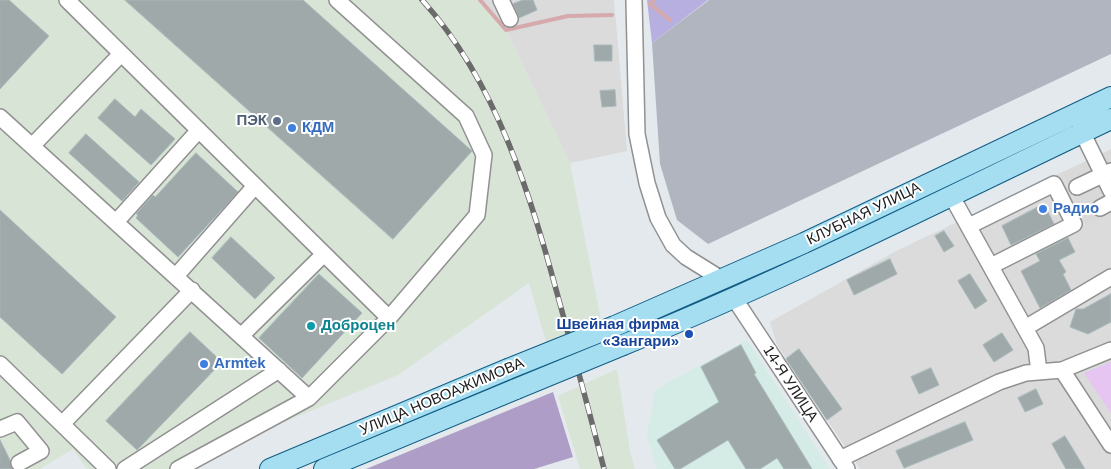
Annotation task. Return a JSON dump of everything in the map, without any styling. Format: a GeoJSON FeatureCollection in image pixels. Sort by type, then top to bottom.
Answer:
{"type":"FeatureCollection","features":[{"type":"Feature","properties":{"kind":"main road","name":"КЛУБНАЯ УЛИЦА"},"geometry":{"type":"LineString","coordinates":[[615,326],[723,280],[1111,96]]}},
{"type":"Feature","properties":{"kind":"main road","name":"КЛУБНАЯ УЛИЦА"},"geometry":{"type":"LineString","coordinates":[[623,346],[734,298],[1111,119]]}},
{"type":"Feature","properties":{"kind":"main road"},"geometry":{"type":"LineString","coordinates":[[723,280],[734,298]]}},
{"type":"Feature","properties":{"kind":"main road","name":"УЛИЦА НОВОАЖИМОВА"},"geometry":{"type":"LineString","coordinates":[[270,469],[615,326]]}},
{"type":"Feature","properties":{"kind":"main road","name":"УЛИЦА НОВОАЖИМОВА"},"geometry":{"type":"LineString","coordinates":[[324,469],[623,346]]}},
{"type":"Feature","properties":{"kind":"street"},"geometry":{"type":"LineString","coordinates":[[67,0],[389,318]]}},
{"type":"Feature","properties":{"kind":"street"},"geometry":{"type":"LineString","coordinates":[[178,469],[310,398],[389,318],[477,215],[484,155],[466,116],[337,0]]}},
{"type":"Feature","properties":{"kind":"street"},"geometry":{"type":"LineString","coordinates":[[501,0],[510,18]]}},
{"type":"Feature","properties":{"kind":"street"},"geometry":{"type":"LineString","coordinates":[[634,0],[637,134],[645,176],[658,218],[673,245],[686,257],[723,280]]}},
{"type":"Feature","properties":{"kind":"street"},"geometry":{"type":"LineString","coordinates":[[32,146],[121,54]]}},
{"type":"Feature","properties":{"kind":"street"},"geometry":{"type":"LineString","coordinates":[[0,117],[310,398]]}},
{"type":"Feature","properties":{"kind":"street"},"geometry":{"type":"LineString","coordinates":[[116,222],[199,130]]}},
{"type":"Feature","properties":{"kind":"street"},"geometry":{"type":"LineString","coordinates":[[1082,132],[1107,173],[1111,191]]}},
{"type":"Feature","properties":{"kind":"street"},"geometry":{"type":"LineString","coordinates":[[1077,187],[1107,173]]}},
{"type":"Feature","properties":{"kind":"street"},"geometry":{"type":"LineString","coordinates":[[969,226],[1054,184],[1074,224],[991,266]]}},
{"type":"Feature","properties":{"kind":"street"},"geometry":{"type":"LineString","coordinates":[[176,276],[254,186]]}},
{"type":"Feature","properties":{"kind":"street"},"geometry":{"type":"LineString","coordinates":[[951,195],[1036,348],[1038,372]]}},
{"type":"Feature","properties":{"kind":"street"},"geometry":{"type":"LineString","coordinates":[[241,336],[324,254]]}},
{"type":"Feature","properties":{"kind":"street"},"geometry":{"type":"LineString","coordinates":[[1025,328],[1111,277]]}},
{"type":"Feature","properties":{"kind":"street"},"geometry":{"type":"LineString","coordinates":[[62,424],[192,290]]}},
{"type":"Feature","properties":{"kind":"street","name":"14-Я УЛИЦА"},"geometry":{"type":"LineString","coordinates":[[734,298],[843,464]]}},
{"type":"Feature","properties":{"kind":"street"},"geometry":{"type":"LineString","coordinates":[[843,464],[999,382],[1026,373],[1062,370],[1111,350]]}},
{"type":"Feature","properties":{"kind":"street"},"geometry":{"type":"LineString","coordinates":[[0,364],[108,469]]}},
{"type":"Feature","properties":{"kind":"street"},"geometry":{"type":"LineString","coordinates":[[125,469],[279,370]]}},
{"type":"Feature","properties":{"kind":"street"},"geometry":{"type":"LineString","coordinates":[[1062,370],[1111,445]]}},
{"type":"Feature","properties":{"kind":"street"},"geometry":{"type":"LineString","coordinates":[[0,429],[17,422],[40,451],[19,463]]}},
{"type":"Feature","properties":{"kind":"shaded area"},"geometry":{"type":"Polygon","coordinates":[[[0,0],[482,0],[506,30],[570,163],[601,320],[546,342],[529,283],[398,375],[272,427],[195,469],[87,469],[73,449],[40,469],[0,469],[0,0]]]}},
{"type":"Feature","properties":{"kind":"shaded area"},"geometry":{"type":"Polygon","coordinates":[[[482,0],[614,0],[627,151],[570,163],[506,30],[482,0]]]}},
{"type":"Feature","properties":{"kind":"shaded area"},"geometry":{"type":"Polygon","coordinates":[[[647,0],[708,0],[652,43],[647,0]]]}},
{"type":"Feature","properties":{"kind":"shaded area"},"geometry":{"type":"Polygon","coordinates":[[[709,0],[1111,0],[1111,54],[708,244],[677,220],[660,164],[652,43],[709,0]]]}},
{"type":"Feature","properties":{"kind":"shaded area"},"geometry":{"type":"Polygon","coordinates":[[[1111,149],[1111,469],[860,469],[777,345],[770,322],[896,251],[1111,149]]]}},
{"type":"Feature","properties":{"kind":"shaded area"},"geometry":{"type":"Polygon","coordinates":[[[1111,150],[1111,213],[1087,225],[1063,173],[1111,150]]]}},
{"type":"Feature","properties":{"kind":"shaded area"},"geometry":{"type":"Polygon","coordinates":[[[747,340],[830,469],[657,469],[647,436],[655,390],[747,340]]]}},
{"type":"Feature","properties":{"kind":"shaded area"},"geometry":{"type":"Polygon","coordinates":[[[1111,362],[1111,413],[1084,373],[1111,362]]]}},
{"type":"Feature","properties":{"kind":"shaded area"},"geometry":{"type":"Polygon","coordinates":[[[617,369],[630,451],[635,469],[580,469],[558,396],[617,369]]]}},
{"type":"Feature","properties":{"kind":"shaded area"},"geometry":{"type":"Polygon","coordinates":[[[553,392],[573,457],[534,469],[366,469],[553,392]]]}},
{"type":"Feature","properties":{"kind":"building"},"geometry":{"type":"Polygon","coordinates":[[[0,0],[9,0],[49,36],[0,89],[0,0]]]}},
{"type":"Feature","properties":{"kind":"building"},"geometry":{"type":"Polygon","coordinates":[[[125,0],[303,0],[472,151],[393,239],[125,0]]]}},
{"type":"Feature","properties":{"kind":"building"},"geometry":{"type":"Polygon","coordinates":[[[523,0],[533,0],[537,10],[519,18],[513,4],[523,0]]]}},
{"type":"Feature","properties":{"kind":"building"},"geometry":{"type":"Polygon","coordinates":[[[594,45],[612,45],[612,61],[595,61],[594,45]]]}},
{"type":"Feature","properties":{"kind":"building"},"geometry":{"type":"Polygon","coordinates":[[[615,90],[616,106],[602,107],[600,91],[615,90]]]}},
{"type":"Feature","properties":{"kind":"building"},"geometry":{"type":"Polygon","coordinates":[[[115,99],[135,117],[141,109],[175,139],[151,165],[98,118],[115,99]]]}},
{"type":"Feature","properties":{"kind":"building"},"geometry":{"type":"Polygon","coordinates":[[[86,134],[139,182],[122,201],[69,153],[86,134]]]}},
{"type":"Feature","properties":{"kind":"building"},"geometry":{"type":"Polygon","coordinates":[[[196,153],[238,192],[178,257],[136,218],[138,215],[136,214],[153,195],[155,197],[196,153]]]}},
{"type":"Feature","properties":{"kind":"building"},"geometry":{"type":"Polygon","coordinates":[[[1044,204],[1054,224],[1011,245],[1002,226],[1044,204]]]}},
{"type":"Feature","properties":{"kind":"building"},"geometry":{"type":"Polygon","coordinates":[[[0,210],[116,317],[62,374],[0,317],[0,210]]]}},
{"type":"Feature","properties":{"kind":"building"},"geometry":{"type":"Polygon","coordinates":[[[944,231],[954,246],[944,252],[935,236],[944,231]]]}},
{"type":"Feature","properties":{"kind":"building"},"geometry":{"type":"Polygon","coordinates":[[[231,237],[275,278],[255,299],[212,258],[231,237]]]}},
{"type":"Feature","properties":{"kind":"building"},"geometry":{"type":"Polygon","coordinates":[[[1068,238],[1075,252],[1059,260],[1066,272],[1063,274],[1071,290],[1040,308],[1021,271],[1040,261],[1036,254],[1068,238]]]}},
{"type":"Feature","properties":{"kind":"building"},"geometry":{"type":"Polygon","coordinates":[[[890,259],[897,274],[854,295],[847,280],[890,259]]]}},
{"type":"Feature","properties":{"kind":"building","name":"Доброцен"},"geometry":{"type":"Polygon","coordinates":[[[319,274],[362,313],[302,378],[259,338],[319,274]]]}},
{"type":"Feature","properties":{"kind":"building"},"geometry":{"type":"Polygon","coordinates":[[[970,274],[987,301],[975,309],[958,281],[970,274]]]}},
{"type":"Feature","properties":{"kind":"building"},"geometry":{"type":"Polygon","coordinates":[[[1111,294],[1111,322],[1088,334],[1070,327],[1076,309],[1083,309],[1111,294]]]}},
{"type":"Feature","properties":{"kind":"building"},"geometry":{"type":"Polygon","coordinates":[[[190,332],[222,362],[137,450],[106,421],[190,332]]]}},
{"type":"Feature","properties":{"kind":"building"},"geometry":{"type":"Polygon","coordinates":[[[1002,333],[1013,350],[994,362],[983,345],[1002,333]]]}},
{"type":"Feature","properties":{"kind":"building"},"geometry":{"type":"Polygon","coordinates":[[[741,345],[756,373],[754,374],[812,469],[784,469],[777,458],[760,469],[746,469],[728,440],[680,469],[675,469],[657,440],[719,402],[701,367],[741,345]]]}},
{"type":"Feature","properties":{"kind":"building"},"geometry":{"type":"Polygon","coordinates":[[[799,349],[842,409],[827,420],[786,359],[799,349]]]}},
{"type":"Feature","properties":{"kind":"building"},"geometry":{"type":"Polygon","coordinates":[[[931,368],[939,385],[919,394],[911,377],[931,368]]]}},
{"type":"Feature","properties":{"kind":"building"},"geometry":{"type":"Polygon","coordinates":[[[1036,389],[1043,404],[1025,412],[1018,398],[1036,389]]]}},
{"type":"Feature","properties":{"kind":"building"},"geometry":{"type":"Polygon","coordinates":[[[965,422],[973,440],[904,468],[896,451],[965,422]]]}},
{"type":"Feature","properties":{"kind":"building"},"geometry":{"type":"Polygon","coordinates":[[[1065,436],[1085,469],[1066,469],[1052,444],[1065,436]]]}},
{"type":"Feature","properties":{"kind":"building"},"geometry":{"type":"Polygon","coordinates":[[[0,440],[10,460],[12,469],[0,469],[0,440]]]}},
{"type":"Feature","properties":{"kind":"waterway"},"geometry":{"type":"LineString","coordinates":[[480,0],[506,30],[568,16],[612,15]]}},
{"type":"Feature","properties":{"kind":"waterway"},"geometry":{"type":"LineString","coordinates":[[654,0],[650,4],[670,20]]}},
{"type":"Feature","properties":{"kind":"railway"},"geometry":{"type":"LineString","coordinates":[[422,0],[449,33],[472,68],[509,143],[524,183],[549,264],[604,469]]}},
{"type":"Feature","properties":{"kind":"place","name":"ПЭК"},"geometry":{"type":"Point","coordinates":[277,121]}},
{"type":"Feature","properties":{"kind":"place","name":"КДМ"},"geometry":{"type":"Point","coordinates":[292,128]}},
{"type":"Feature","properties":{"kind":"place","name":"Радио"},"geometry":{"type":"Point","coordinates":[1043,209]}},
{"type":"Feature","properties":{"kind":"place","name":"Доброцен"},"geometry":{"type":"Point","coordinates":[311,326]}},
{"type":"Feature","properties":{"kind":"place","name":"Швейная фирма «Зангари»"},"geometry":{"type":"Point","coordinates":[689,334]}},
{"type":"Feature","properties":{"kind":"place","name":"Armtek"},"geometry":{"type":"Point","coordinates":[204,364]}}]}
